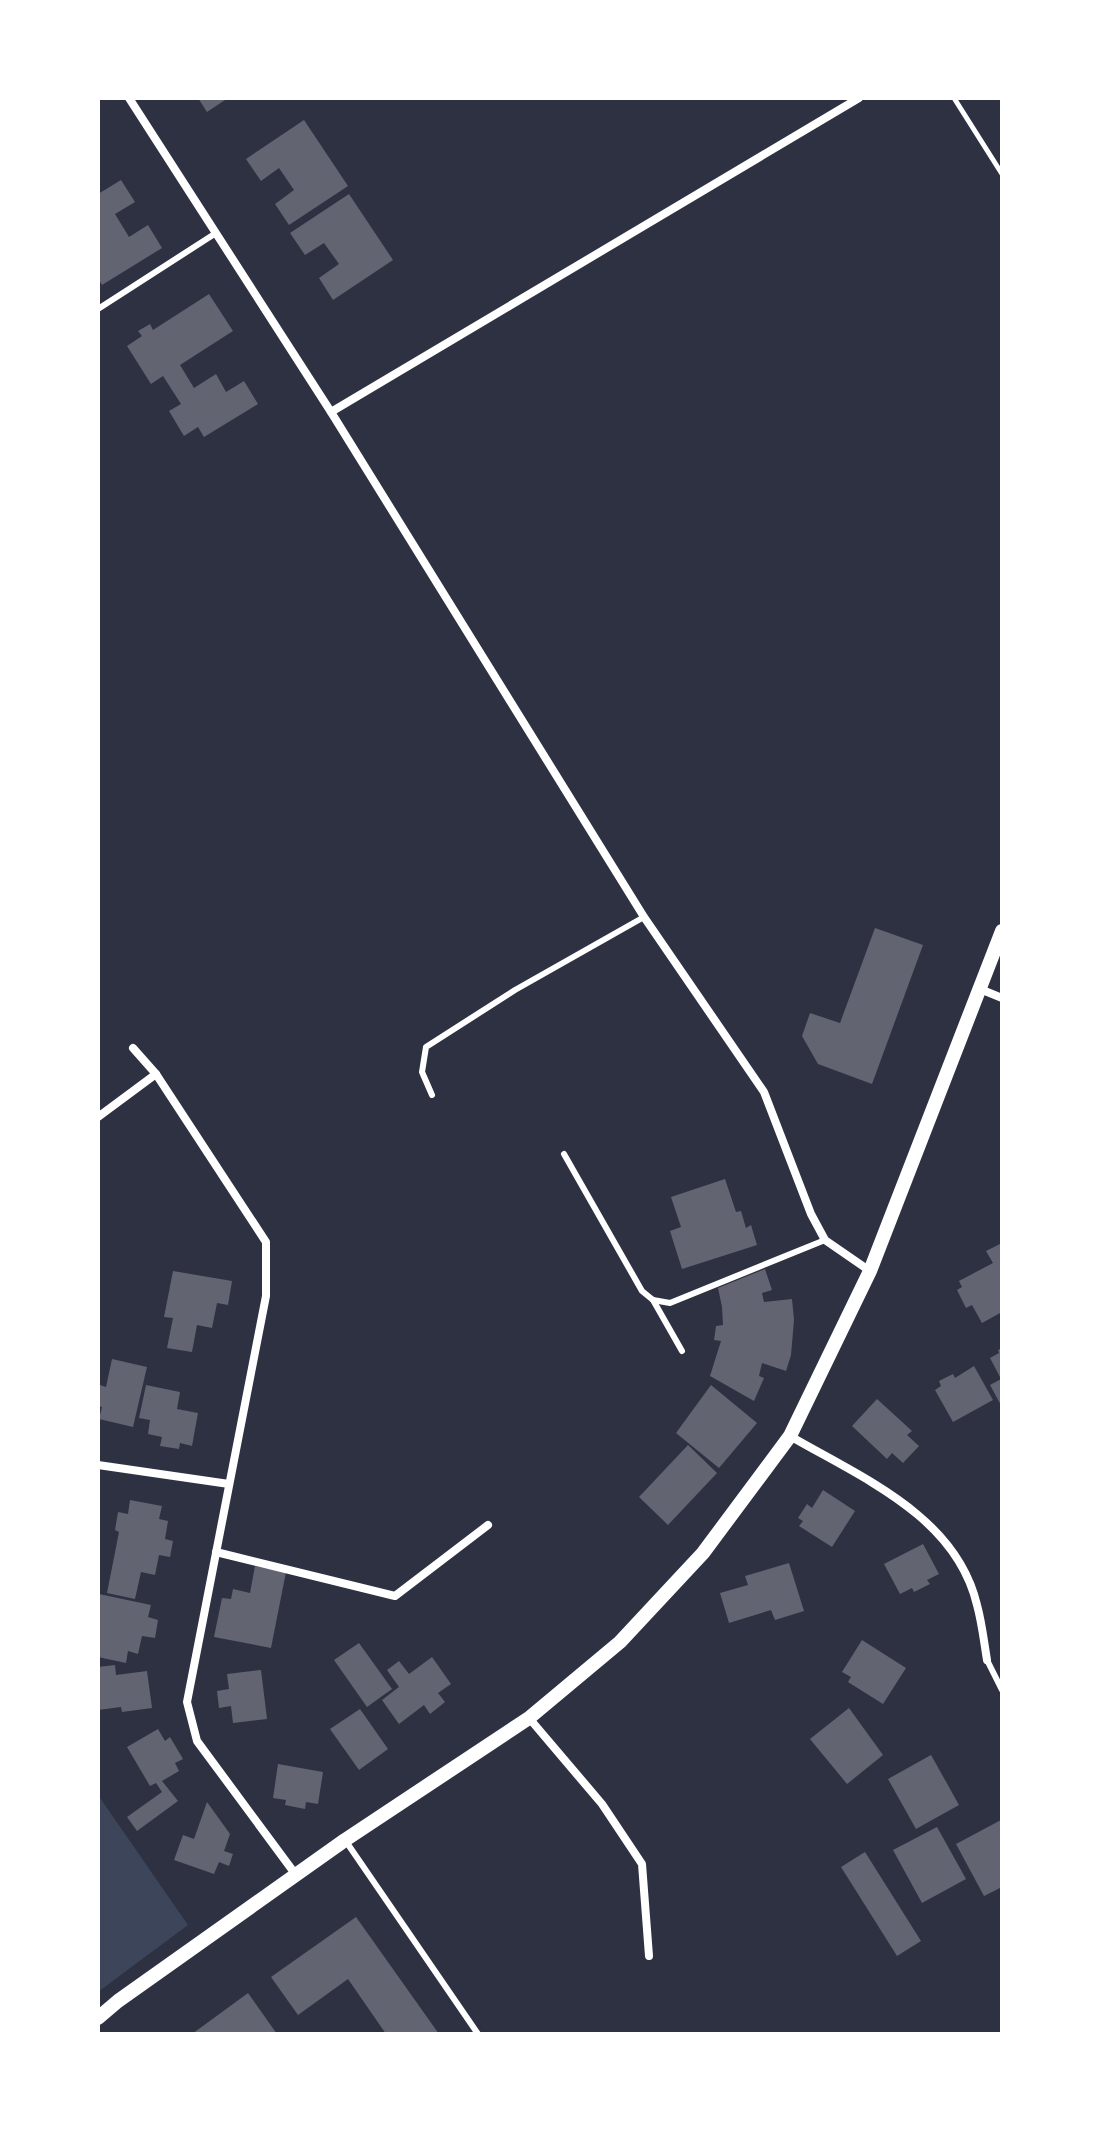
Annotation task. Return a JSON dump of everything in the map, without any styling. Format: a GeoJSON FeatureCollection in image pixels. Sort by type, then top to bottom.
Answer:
{"type":"FeatureCollection","features":[{"type":"Feature","properties":{"kind":"street"},"geometry":{"type":"LineString","coordinates":[[129,98],[331,412],[644,917],[764,1092],[811,1214],[825,1240],[870,1271]]}},
{"type":"Feature","properties":{"kind":"street"},"geometry":{"type":"LineString","coordinates":[[331,412],[859,98]]}},
{"type":"Feature","properties":{"kind":"street"},"geometry":{"type":"LineString","coordinates":[[98,2018],[345,1840],[529,1718],[620,1642],[703,1553],[790,1436],[870,1271],[1002,931]]}},
{"type":"Feature","properties":{"kind":"street"},"geometry":{"type":"LineString","coordinates":[[980,989],[1002,998]]}},
{"type":"Feature","properties":{"kind":"street"},"geometry":{"type":"LineString","coordinates":[[133,1048],[156,1074],[266,1242],[266,1296],[187,1702],[197,1741],[296,1875]]}},
{"type":"Feature","properties":{"kind":"street"},"geometry":{"type":"LineString","coordinates":[[98,1117],[156,1074]]}},
{"type":"Feature","properties":{"kind":"street"},"geometry":{"type":"LineString","coordinates":[[790,1436],[884,1490],[925,1518],[953,1551],[977,1602],[987,1660]]}},
{"type":"Feature","properties":{"kind":"street"},"geometry":{"type":"LineString","coordinates":[[98,1465],[229,1484]]}},
{"type":"Feature","properties":{"kind":"street"},"geometry":{"type":"LineString","coordinates":[[216,1552],[395,1596],[488,1525]]}},
{"type":"Feature","properties":{"kind":"street"},"geometry":{"type":"LineString","coordinates":[[529,1718],[602,1804],[642,1864],[649,1956]]}},
{"type":"Feature","properties":{"kind":"lane"},"geometry":{"type":"LineString","coordinates":[[98,309],[216,233]]}},
{"type":"Feature","properties":{"kind":"lane"},"geometry":{"type":"LineString","coordinates":[[432,1095],[422,1072],[426,1047],[502,998],[644,917]]}},
{"type":"Feature","properties":{"kind":"lane"},"geometry":{"type":"LineString","coordinates":[[564,1154],[642,1291],[653,1300],[682,1351]]}},
{"type":"Feature","properties":{"kind":"lane"},"geometry":{"type":"LineString","coordinates":[[653,1300],[670,1303],[825,1240]]}},
{"type":"Feature","properties":{"kind":"lane"},"geometry":{"type":"LineString","coordinates":[[987,1660],[1002,1690]]}},
{"type":"Feature","properties":{"kind":"lane"},"geometry":{"type":"LineString","coordinates":[[345,1840],[478,2034]]}},
{"type":"Feature","properties":{"kind":"path"},"geometry":{"type":"LineString","coordinates":[[954,98],[1002,174]]}},
{"type":"Feature","properties":{"kind":"shaded area"},"geometry":{"type":"Polygon","coordinates":[[[98,1795],[188,1925],[98,1992],[98,1795]]]}},
{"type":"Feature","properties":{"kind":"building"},"geometry":{"type":"Polygon","coordinates":[[[198,98],[228,98],[207,112],[198,98]]]}},
{"type":"Feature","properties":{"kind":"building"},"geometry":{"type":"Polygon","coordinates":[[[304,120],[348,186],[289,225],[275,204],[294,190],[279,168],[261,181],[246,159],[304,120]]]}},
{"type":"Feature","properties":{"kind":"building"},"geometry":{"type":"Polygon","coordinates":[[[121,180],[135,202],[115,214],[129,237],[148,225],[162,248],[102,285],[98,278],[98,194],[121,180]]]}},
{"type":"Feature","properties":{"kind":"building"},"geometry":{"type":"Polygon","coordinates":[[[349,194],[393,260],[333,300],[319,278],[339,264],[324,243],[305,255],[290,233],[349,194]]]}},
{"type":"Feature","properties":{"kind":"building"},"geometry":{"type":"Polygon","coordinates":[[[209,294],[233,331],[180,365],[194,388],[216,374],[226,392],[244,381],[258,404],[204,437],[198,427],[184,436],[169,411],[181,404],[163,376],[151,384],[127,346],[142,336],[138,331],[150,324],[153,330],[209,294]]]}},
{"type":"Feature","properties":{"kind":"building"},"geometry":{"type":"Polygon","coordinates":[[[875,928],[923,945],[872,1084],[818,1064],[802,1036],[810,1013],[840,1023],[875,928]]]}},
{"type":"Feature","properties":{"kind":"building"},"geometry":{"type":"Polygon","coordinates":[[[725,1179],[736,1212],[741,1211],[746,1228],[751,1225],[757,1245],[682,1269],[670,1231],[681,1227],[671,1197],[725,1179]]]}},
{"type":"Feature","properties":{"kind":"building"},"geometry":{"type":"Polygon","coordinates":[[[1002,1243],[1002,1312],[982,1323],[972,1305],[966,1308],[957,1290],[962,1287],[959,1281],[993,1263],[986,1251],[1002,1243]]]}},
{"type":"Feature","properties":{"kind":"building"},"geometry":{"type":"Polygon","coordinates":[[[765,1269],[772,1290],[762,1293],[764,1302],[792,1299],[794,1320],[791,1355],[786,1371],[762,1363],[759,1376],[764,1378],[754,1401],[710,1376],[721,1341],[714,1340],[716,1326],[723,1325],[718,1288],[765,1269]]]}},
{"type":"Feature","properties":{"kind":"building"},"geometry":{"type":"Polygon","coordinates":[[[173,1271],[232,1281],[228,1305],[217,1303],[212,1328],[197,1325],[192,1352],[167,1348],[173,1318],[164,1317],[173,1271]]]}},
{"type":"Feature","properties":{"kind":"building"},"geometry":{"type":"Polygon","coordinates":[[[1002,1348],[1002,1407],[990,1385],[1001,1379],[990,1358],[1002,1348]]]}},
{"type":"Feature","properties":{"kind":"building"},"geometry":{"type":"Polygon","coordinates":[[[112,1359],[147,1367],[133,1427],[99,1419],[102,1407],[98,1406],[98,1393],[100,1385],[106,1387],[112,1359]]]}},
{"type":"Feature","properties":{"kind":"building"},"geometry":{"type":"Polygon","coordinates":[[[974,1366],[993,1400],[953,1422],[935,1390],[941,1386],[939,1381],[953,1374],[955,1378],[974,1366]]]}},
{"type":"Feature","properties":{"kind":"building"},"geometry":{"type":"Polygon","coordinates":[[[146,1385],[180,1392],[177,1409],[198,1413],[192,1446],[180,1443],[179,1449],[160,1446],[162,1437],[148,1434],[150,1420],[139,1418],[146,1385]]]}},
{"type":"Feature","properties":{"kind":"building"},"geometry":{"type":"Polygon","coordinates":[[[711,1385],[757,1423],[719,1468],[676,1433],[711,1385]]]}},
{"type":"Feature","properties":{"kind":"building"},"geometry":{"type":"Polygon","coordinates":[[[877,1399],[912,1431],[907,1435],[919,1446],[903,1463],[892,1453],[887,1459],[852,1426],[877,1399]]]}},
{"type":"Feature","properties":{"kind":"building"},"geometry":{"type":"Polygon","coordinates":[[[688,1445],[717,1473],[668,1525],[639,1497],[688,1445]]]}},
{"type":"Feature","properties":{"kind":"building"},"geometry":{"type":"Polygon","coordinates":[[[823,1490],[855,1511],[832,1547],[799,1526],[803,1521],[798,1518],[807,1504],[812,1508],[823,1490]]]}},
{"type":"Feature","properties":{"kind":"building"},"geometry":{"type":"Polygon","coordinates":[[[130,1500],[162,1506],[159,1519],[168,1521],[165,1539],[173,1541],[170,1557],[159,1555],[155,1575],[141,1572],[135,1599],[107,1593],[119,1532],[115,1530],[118,1512],[128,1514],[130,1500]]]}},
{"type":"Feature","properties":{"kind":"building"},"geometry":{"type":"Polygon","coordinates":[[[923,1544],[939,1574],[927,1580],[930,1584],[914,1592],[912,1588],[900,1594],[884,1564],[923,1544]]]}},
{"type":"Feature","properties":{"kind":"building"},"geometry":{"type":"Polygon","coordinates":[[[789,1563],[804,1611],[775,1620],[771,1610],[729,1623],[720,1593],[748,1585],[745,1576],[789,1563]]]}},
{"type":"Feature","properties":{"kind":"building"},"geometry":{"type":"Polygon","coordinates":[[[255,1566],[286,1572],[271,1648],[214,1637],[222,1598],[231,1599],[233,1589],[250,1593],[255,1566]]]}},
{"type":"Feature","properties":{"kind":"building"},"geometry":{"type":"Polygon","coordinates":[[[99,1594],[151,1605],[148,1617],[158,1620],[155,1638],[142,1636],[138,1654],[128,1651],[126,1663],[98,1657],[99,1594]]]}},
{"type":"Feature","properties":{"kind":"building"},"geometry":{"type":"Polygon","coordinates":[[[862,1640],[906,1668],[883,1704],[848,1682],[851,1677],[842,1672],[862,1640]]]}},
{"type":"Feature","properties":{"kind":"building"},"geometry":{"type":"Polygon","coordinates":[[[359,1643],[392,1689],[367,1707],[334,1660],[359,1643]]]}},
{"type":"Feature","properties":{"kind":"building"},"geometry":{"type":"Polygon","coordinates":[[[432,1657],[451,1684],[438,1693],[445,1702],[430,1714],[424,1705],[399,1724],[382,1700],[399,1687],[387,1670],[399,1661],[409,1674],[432,1657]]]}},
{"type":"Feature","properties":{"kind":"building"},"geometry":{"type":"Polygon","coordinates":[[[115,1665],[116,1675],[147,1671],[152,1708],[122,1712],[121,1707],[98,1710],[98,1667],[115,1665]]]}},
{"type":"Feature","properties":{"kind":"building"},"geometry":{"type":"Polygon","coordinates":[[[261,1670],[267,1719],[233,1723],[231,1706],[219,1708],[217,1691],[229,1689],[227,1674],[261,1670]]]}},
{"type":"Feature","properties":{"kind":"building"},"geometry":{"type":"Polygon","coordinates":[[[849,1708],[883,1755],[847,1784],[810,1739],[849,1708]]]}},
{"type":"Feature","properties":{"kind":"building"},"geometry":{"type":"Polygon","coordinates":[[[360,1709],[388,1749],[359,1770],[330,1729],[360,1709]]]}},
{"type":"Feature","properties":{"kind":"building"},"geometry":{"type":"Polygon","coordinates":[[[158,1729],[165,1741],[170,1737],[183,1759],[175,1763],[179,1771],[162,1781],[178,1801],[137,1831],[127,1817],[162,1792],[156,1783],[150,1786],[127,1747],[158,1729]]]}},
{"type":"Feature","properties":{"kind":"building"},"geometry":{"type":"Polygon","coordinates":[[[931,1755],[959,1805],[916,1829],[888,1779],[931,1755]]]}},
{"type":"Feature","properties":{"kind":"building"},"geometry":{"type":"Polygon","coordinates":[[[278,1764],[323,1772],[318,1804],[306,1802],[305,1809],[285,1805],[286,1800],[273,1798],[278,1764]]]}},
{"type":"Feature","properties":{"kind":"building"},"geometry":{"type":"Polygon","coordinates":[[[207,1802],[230,1834],[224,1851],[233,1854],[229,1866],[219,1862],[214,1874],[174,1860],[183,1835],[194,1839],[207,1802]]]}},
{"type":"Feature","properties":{"kind":"building"},"geometry":{"type":"Polygon","coordinates":[[[1001,1820],[1002,1887],[984,1896],[956,1844],[1001,1820]]]}},
{"type":"Feature","properties":{"kind":"building"},"geometry":{"type":"Polygon","coordinates":[[[937,1827],[966,1879],[922,1903],[893,1850],[937,1827]]]}},
{"type":"Feature","properties":{"kind":"building"},"geometry":{"type":"Polygon","coordinates":[[[865,1852],[921,1941],[897,1956],[841,1867],[865,1852]]]}},
{"type":"Feature","properties":{"kind":"building"},"geometry":{"type":"Polygon","coordinates":[[[356,1917],[439,2034],[386,2034],[348,1979],[298,2015],[271,1977],[356,1917]]]}},
{"type":"Feature","properties":{"kind":"building"},"geometry":{"type":"Polygon","coordinates":[[[248,1993],[277,2034],[192,2034],[248,1993]]]}}]}
